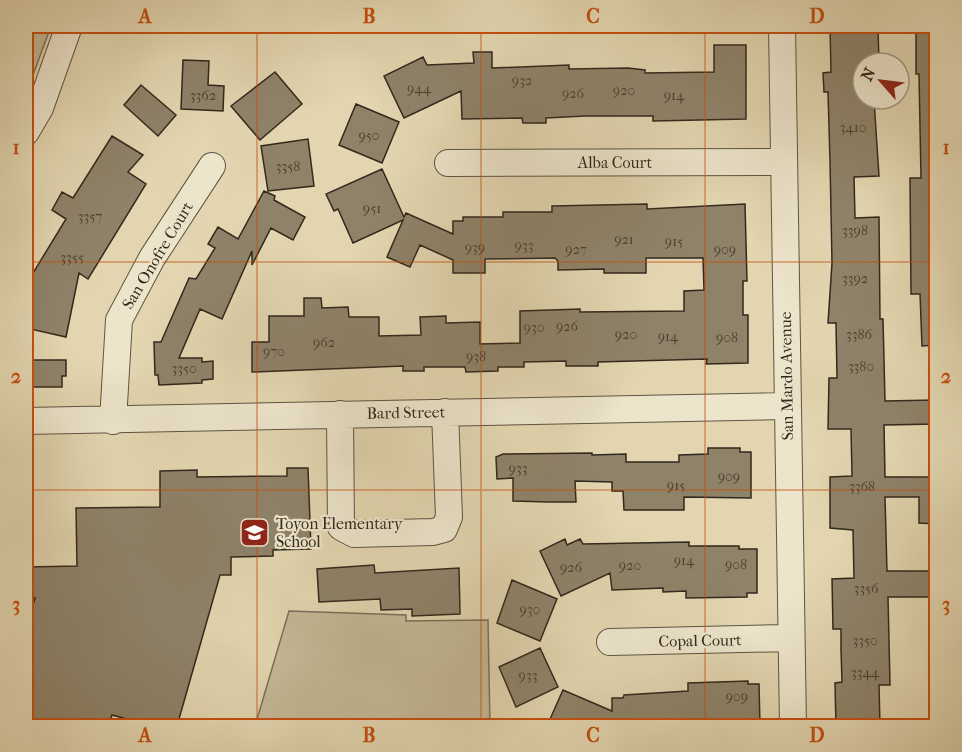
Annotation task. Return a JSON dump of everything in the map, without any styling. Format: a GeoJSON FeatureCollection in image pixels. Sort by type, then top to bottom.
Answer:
{"type":"FeatureCollection","features":[{"type":"Feature","properties":{"kind":"street"},"geometry":{"type":"LineString","coordinates":[[26,132],[40,108],[69,26]]}},
{"type":"Feature","properties":{"kind":"street","name":"San Mardo Avenue"},"geometry":{"type":"LineString","coordinates":[[782,26],[786,406],[793,726]]}},
{"type":"Feature","properties":{"kind":"street","name":"Alba Court"},"geometry":{"type":"LineString","coordinates":[[447,163],[783,162]]}},
{"type":"Feature","properties":{"kind":"street","name":"San Onofre Court"},"geometry":{"type":"LineString","coordinates":[[113,421],[119,320],[152,258],[212,166]]}},
{"type":"Feature","properties":{"kind":"street","name":"Bard Street"},"geometry":{"type":"LineString","coordinates":[[26,421],[786,406]]}},
{"type":"Feature","properties":{"kind":"street"},"geometry":{"type":"LineString","coordinates":[[340,414],[341,527],[354,534],[433,532],[444,528],[449,518],[445,412]]}},
{"type":"Feature","properties":{"kind":"street","name":"Copal Court"},"geometry":{"type":"LineString","coordinates":[[610,642],[790,638]]}},
{"type":"Feature","properties":{"kind":"shaded area"},"geometry":{"type":"Polygon","coordinates":[[[26,26],[51,26],[26,94],[26,26]]]}},
{"type":"Feature","properties":{"kind":"shaded area"},"geometry":{"type":"Polygon","coordinates":[[[289,611],[406,615],[406,621],[488,620],[490,726],[255,726],[289,611]]]}},
{"type":"Feature","properties":{"kind":"building"},"geometry":{"type":"Polygon","coordinates":[[[830,26],[878,26],[879,51],[851,51],[851,111],[875,111],[879,176],[854,177],[855,218],[879,217],[880,319],[883,319],[885,401],[936,400],[936,424],[884,425],[885,477],[936,477],[936,524],[919,523],[919,497],[885,497],[887,571],[936,571],[936,597],[888,597],[890,685],[879,685],[880,726],[836,726],[835,683],[842,682],[841,629],[833,629],[832,579],[854,578],[853,530],[830,528],[830,477],[852,476],[851,429],[828,429],[829,378],[837,378],[836,323],[828,323],[832,263],[830,161],[828,92],[824,92],[823,73],[831,72],[830,26]]]}},
{"type":"Feature","properties":{"kind":"building"},"geometry":{"type":"Polygon","coordinates":[[[916,26],[936,26],[936,345],[922,346],[920,294],[911,294],[910,178],[921,178],[916,26]]]}},
{"type":"Feature","properties":{"kind":"building"},"geometry":{"type":"Polygon","coordinates":[[[714,45],[746,45],[746,119],[653,121],[653,116],[585,116],[546,118],[546,123],[523,123],[522,118],[462,119],[461,91],[404,118],[384,76],[423,57],[427,65],[474,63],[473,52],[492,52],[492,68],[569,65],[569,69],[628,68],[645,70],[645,73],[714,72],[714,45]]]}},
{"type":"Feature","properties":{"kind":"building"},"geometry":{"type":"Polygon","coordinates":[[[183,60],[209,61],[208,85],[224,86],[223,111],[181,109],[183,60]]]}},
{"type":"Feature","properties":{"kind":"building"},"geometry":{"type":"Polygon","coordinates":[[[275,72],[302,104],[260,140],[231,106],[275,72]]]}},
{"type":"Feature","properties":{"kind":"building"},"geometry":{"type":"Polygon","coordinates":[[[141,85],[176,115],[158,136],[124,105],[141,85]]]}},
{"type":"Feature","properties":{"kind":"building"},"geometry":{"type":"Polygon","coordinates":[[[356,104],[399,122],[382,163],[339,145],[356,104]]]}},
{"type":"Feature","properties":{"kind":"building"},"geometry":{"type":"Polygon","coordinates":[[[112,136],[143,155],[128,172],[146,184],[88,279],[79,273],[66,337],[26,328],[26,300],[30,278],[66,219],[52,210],[62,192],[73,198],[112,136]]]}},
{"type":"Feature","properties":{"kind":"building"},"geometry":{"type":"Polygon","coordinates":[[[308,139],[314,186],[268,191],[261,146],[308,139]]]}},
{"type":"Feature","properties":{"kind":"building"},"geometry":{"type":"Polygon","coordinates":[[[382,169],[404,217],[406,213],[453,234],[453,221],[463,221],[463,217],[503,217],[503,212],[552,212],[552,206],[647,204],[647,209],[745,204],[747,281],[743,281],[743,315],[748,315],[748,363],[706,364],[707,359],[598,362],[598,366],[566,366],[566,361],[524,362],[524,367],[498,367],[498,371],[466,372],[465,367],[424,367],[424,371],[403,371],[403,366],[252,372],[252,342],[269,342],[269,316],[304,316],[304,298],[321,298],[322,308],[348,307],[349,317],[379,317],[379,336],[421,335],[420,317],[446,316],[446,323],[480,322],[480,344],[520,343],[520,311],[580,309],[580,312],[684,311],[684,291],[704,290],[703,258],[646,258],[646,273],[604,273],[604,269],[558,270],[558,261],[555,258],[485,259],[485,273],[453,273],[453,260],[420,245],[410,267],[387,257],[403,220],[353,243],[338,209],[334,211],[326,194],[382,169]]]}},
{"type":"Feature","properties":{"kind":"building"},"geometry":{"type":"Polygon","coordinates":[[[264,191],[275,196],[274,200],[305,217],[293,240],[271,228],[252,265],[252,251],[222,319],[200,309],[179,358],[202,358],[202,362],[213,361],[213,379],[202,380],[202,383],[159,385],[158,375],[155,375],[154,342],[161,342],[189,278],[196,279],[215,248],[208,244],[218,227],[238,239],[264,191]]]}},
{"type":"Feature","properties":{"kind":"building"},"geometry":{"type":"Polygon","coordinates":[[[26,360],[66,360],[66,376],[62,376],[62,387],[26,387],[26,360]]]}},
{"type":"Feature","properties":{"kind":"building"},"geometry":{"type":"Polygon","coordinates":[[[708,448],[740,448],[740,452],[751,452],[751,498],[684,497],[684,510],[624,510],[623,491],[612,491],[612,482],[575,481],[576,502],[548,502],[513,501],[513,478],[497,479],[496,457],[503,454],[626,454],[626,462],[679,462],[679,455],[708,454],[708,448]]]}},
{"type":"Feature","properties":{"kind":"building"},"geometry":{"type":"Polygon","coordinates":[[[287,468],[308,468],[311,549],[273,550],[273,556],[231,557],[231,575],[220,575],[177,726],[152,726],[112,715],[109,726],[26,726],[26,632],[35,598],[26,597],[26,567],[77,566],[76,508],[160,507],[160,471],[197,470],[197,477],[287,476],[287,468]]]}},
{"type":"Feature","properties":{"kind":"building"},"geometry":{"type":"Polygon","coordinates":[[[565,539],[567,545],[580,539],[583,544],[689,542],[689,546],[739,546],[739,549],[757,549],[757,593],[747,593],[747,597],[686,598],[686,591],[663,592],[663,588],[612,590],[610,573],[561,596],[540,551],[565,539]]]}},
{"type":"Feature","properties":{"kind":"building"},"geometry":{"type":"Polygon","coordinates":[[[374,565],[375,573],[459,568],[460,614],[412,616],[412,609],[381,610],[380,599],[319,602],[317,569],[374,565]]]}},
{"type":"Feature","properties":{"kind":"building"},"geometry":{"type":"Polygon","coordinates":[[[512,580],[557,599],[540,641],[497,623],[512,580]]]}},
{"type":"Feature","properties":{"kind":"building"},"geometry":{"type":"Polygon","coordinates":[[[540,648],[558,687],[516,707],[499,667],[540,648]]]}},
{"type":"Feature","properties":{"kind":"building"},"geometry":{"type":"Polygon","coordinates":[[[748,681],[748,684],[759,684],[760,726],[547,726],[563,690],[612,711],[612,698],[623,698],[624,695],[688,691],[688,683],[748,681]]]}},
{"type":"Feature","properties":{"kind":"place","name":"Toyon Elementary School"},"geometry":{"type":"Point","coordinates":[255,532]}}]}
